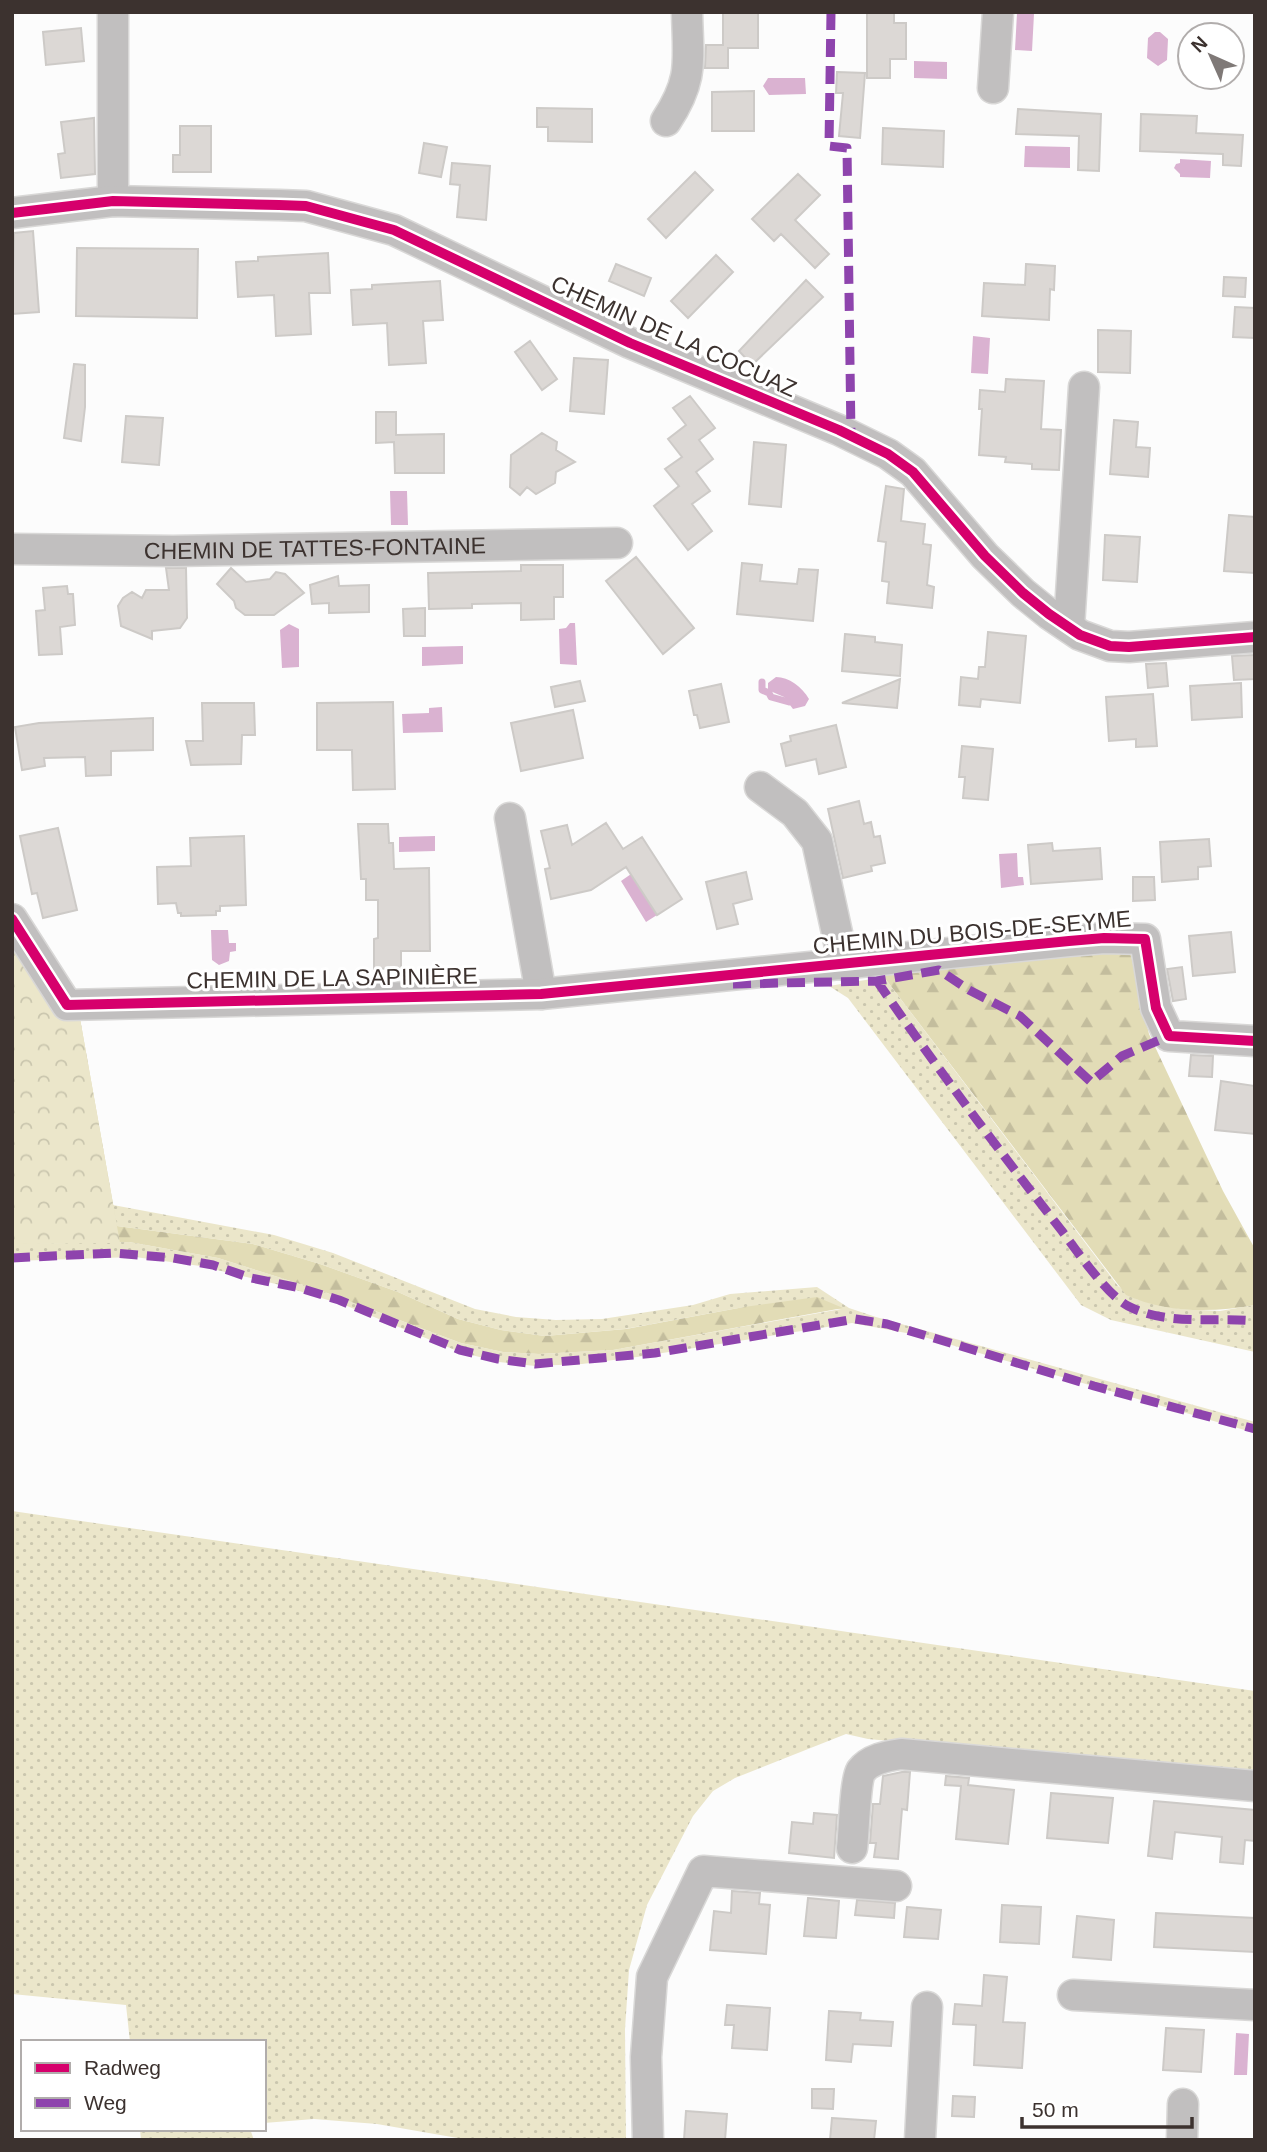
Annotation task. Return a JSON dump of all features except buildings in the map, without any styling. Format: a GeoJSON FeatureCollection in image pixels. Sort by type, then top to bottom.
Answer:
{"type":"FeatureCollection","features":[{"type":"Feature","properties":{"kind":"street"},"geometry":{"type":"LineString","coordinates":[[113,12],[113,201]]}},
{"type":"Feature","properties":{"kind":"street"},"geometry":{"type":"LineString","coordinates":[[666,121],[679,101],[688,77],[687,12]]}},
{"type":"Feature","properties":{"kind":"street"},"geometry":{"type":"LineString","coordinates":[[993,88],[998,12]]}},
{"type":"Feature","properties":{"kind":"street","name":"CHEMIN DE LA COCUAZ"},"geometry":{"type":"LineString","coordinates":[[12,213],[113,201],[306,206],[394,230],[630,343],[839,430],[888,454],[913,472],[985,556],[1023,593],[1069,627],[1097,641],[1119,646],[1255,637]]}},
{"type":"Feature","properties":{"kind":"street"},"geometry":{"type":"LineString","coordinates":[[1069,627],[1084,387]]}},
{"type":"Feature","properties":{"kind":"street","name":"CHEMIN DE TATTES-FONTAINE"},"geometry":{"type":"LineString","coordinates":[[12,549],[173,551],[617,543]]}},
{"type":"Feature","properties":{"kind":"street"},"geometry":{"type":"LineString","coordinates":[[760,787],[795,813],[817,841],[844,965]]}},
{"type":"Feature","properties":{"kind":"street"},"geometry":{"type":"LineString","coordinates":[[510,818],[541,994]]}},
{"type":"Feature","properties":{"kind":"street","name":"CHEMIN DE LA SAPINIÈRE"},"geometry":{"type":"LineString","coordinates":[[12,919],[67,1005],[541,994],[700,977]]}},
{"type":"Feature","properties":{"kind":"street","name":"CHEMIN DU BOIS-DE-SEYME"},"geometry":{"type":"LineString","coordinates":[[700,977],[1081,940],[1145,939],[1156,1008],[1169,1036],[1255,1041]]}},
{"type":"Feature","properties":{"kind":"street"},"geometry":{"type":"LineString","coordinates":[[852,1848],[859,1775],[871,1763],[883,1757],[901,1754],[1255,1786]]}},
{"type":"Feature","properties":{"kind":"street"},"geometry":{"type":"LineString","coordinates":[[648,2140],[646,2057],[652,1977],[703,1871],[895,1886]]}},
{"type":"Feature","properties":{"kind":"street"},"geometry":{"type":"LineString","coordinates":[[1073,1995],[1255,2006]]}},
{"type":"Feature","properties":{"kind":"street"},"geometry":{"type":"LineString","coordinates":[[920,2140],[927,2007]]}},
{"type":"Feature","properties":{"kind":"street"},"geometry":{"type":"LineString","coordinates":[[1182,2140],[1183,2104]]}},
{"type":"Feature","properties":{"kind":"green space"},"geometry":{"type":"Polygon","coordinates":[[[12,943],[59,1018],[79,1013],[117,1226],[253,1244],[398,1292],[458,1319],[501,1330],[545,1336],[626,1329],[744,1307],[817,1297],[843,1308],[613,1350],[539,1354],[503,1352],[461,1343],[319,1290],[218,1258],[129,1242],[12,1244],[12,943]]]}},
{"type":"Feature","properties":{"kind":"green space"},"geometry":{"type":"Polygon","coordinates":[[[12,943],[59,1018],[79,1013],[120,1243],[12,1244],[12,943]]]}},
{"type":"Feature","properties":{"kind":"green space"},"geometry":{"type":"Polygon","coordinates":[[[1066,949],[1130,951],[1149,1034],[1223,1191],[1255,1249],[1255,1305],[1189,1310],[1157,1305],[1126,1295],[884,977],[881,967],[1066,949]]]}},
{"type":"Feature","properties":{"kind":"green space"},"geometry":{"type":"Polygon","coordinates":[[[884,977],[1118,1286],[1136,1299],[1181,1309],[1220,1311],[1255,1305],[1255,1352],[1111,1320],[1081,1305],[848,998],[829,986],[884,977]]]}},
{"type":"Feature","properties":{"kind":"green space"},"geometry":{"type":"Polygon","coordinates":[[[113,1205],[274,1235],[333,1253],[475,1309],[516,1317],[602,1319],[693,1305],[730,1294],[817,1287],[849,1308],[876,1317],[1255,1422],[1255,1433],[917,1335],[852,1323],[637,1357],[582,1364],[535,1366],[499,1362],[460,1352],[347,1306],[280,1285],[200,1266],[135,1257],[12,1261],[12,1244],[129,1242],[218,1258],[319,1290],[461,1343],[503,1352],[539,1354],[613,1350],[841,1309],[744,1307],[625,1329],[545,1336],[501,1330],[458,1319],[398,1292],[253,1244],[117,1226],[113,1205]]]}},
{"type":"Feature","properties":{"kind":"green space"},"geometry":{"type":"Polygon","coordinates":[[[12,1511],[1255,1691],[1255,1775],[868,1739],[846,1734],[735,1778],[713,1791],[693,1816],[647,1905],[629,1970],[625,2029],[626,2140],[469,2140],[377,2124],[314,2119],[266,2123],[266,2040],[130,2040],[126,2005],[12,1994],[12,1511]]]}},
{"type":"Feature","properties":{"kind":"green space"},"geometry":{"type":"Polygon","coordinates":[[[140,2131],[251,2131],[254,2140],[141,2140],[140,2131]]]}},
{"type":"Feature","properties":{"kind":"shaded area"},"geometry":{"type":"Polygon","coordinates":[[[1017,13],[1034,14],[1032,51],[1015,50],[1017,13]]]}},
{"type":"Feature","properties":{"kind":"shaded area"},"geometry":{"type":"Polygon","coordinates":[[[1155,32],[1160,32],[1168,39],[1167,60],[1158,66],[1147,58],[1148,38],[1155,32]]]}},
{"type":"Feature","properties":{"kind":"shaded area"},"geometry":{"type":"Polygon","coordinates":[[[914,61],[947,62],[947,79],[914,78],[914,61]]]}},
{"type":"Feature","properties":{"kind":"shaded area"},"geometry":{"type":"Polygon","coordinates":[[[768,78],[805,78],[806,94],[769,95],[763,86],[768,78]]]}},
{"type":"Feature","properties":{"kind":"shaded area"},"geometry":{"type":"Polygon","coordinates":[[[1025,146],[1070,147],[1070,168],[1024,167],[1025,146]]]}},
{"type":"Feature","properties":{"kind":"shaded area"},"geometry":{"type":"Polygon","coordinates":[[[1180,159],[1211,161],[1210,178],[1180,177],[1174,168],[1180,163],[1180,159]]]}},
{"type":"Feature","properties":{"kind":"shaded area"},"geometry":{"type":"Polygon","coordinates":[[[973,336],[990,338],[988,374],[971,373],[973,336]]]}},
{"type":"Feature","properties":{"kind":"shaded area"},"geometry":{"type":"Polygon","coordinates":[[[390,491],[407,491],[408,525],[391,525],[390,491]]]}},
{"type":"Feature","properties":{"kind":"shaded area"},"geometry":{"type":"Polygon","coordinates":[[[570,623],[575,623],[577,665],[560,664],[559,629],[566,628],[570,623]]]}},
{"type":"Feature","properties":{"kind":"shaded area"},"geometry":{"type":"Polygon","coordinates":[[[289,624],[299,629],[299,667],[282,668],[280,630],[289,624]]]}},
{"type":"Feature","properties":{"kind":"shaded area"},"geometry":{"type":"Polygon","coordinates":[[[463,646],[463,664],[422,666],[422,647],[463,646]]]}},
{"type":"Feature","properties":{"kind":"shaded area"},"geometry":{"type":"Polygon","coordinates":[[[776,677],[790,681],[803,690],[809,699],[805,706],[793,709],[784,697],[768,690],[768,683],[776,677]]]}},
{"type":"Feature","properties":{"kind":"shaded area"},"geometry":{"type":"Polygon","coordinates":[[[442,707],[443,732],[403,733],[402,714],[429,713],[429,708],[442,707]]]}},
{"type":"Feature","properties":{"kind":"shaded area"},"geometry":{"type":"Polygon","coordinates":[[[435,836],[435,851],[399,852],[399,837],[435,836]]]}},
{"type":"Feature","properties":{"kind":"shaded area"},"geometry":{"type":"Polygon","coordinates":[[[1017,853],[1018,877],[1023,877],[1024,885],[1001,888],[999,854],[1017,853]]]}},
{"type":"Feature","properties":{"kind":"shaded area"},"geometry":{"type":"Polygon","coordinates":[[[634,872],[657,915],[646,922],[621,881],[634,872]]]}},
{"type":"Feature","properties":{"kind":"shaded area"},"geometry":{"type":"Polygon","coordinates":[[[211,930],[228,930],[229,943],[236,943],[236,951],[230,952],[229,961],[219,965],[212,960],[211,930]]]}},
{"type":"Feature","properties":{"kind":"shaded area"},"geometry":{"type":"Polygon","coordinates":[[[1236,2033],[1249,2034],[1247,2075],[1234,2075],[1236,2033]]]}},
{"type":"Feature","properties":{"kind":"waterway"},"geometry":{"type":"LineString","coordinates":[[762,682],[762,690],[771,697],[789,702]]}},
{"type":"Feature","properties":{"kind":"marked path"},"geometry":{"type":"LineString","coordinates":[[831,12],[829,146],[847,148],[851,436]]}},
{"type":"Feature","properties":{"kind":"marked path"},"geometry":{"type":"LineString","coordinates":[[733,984],[877,981],[939,970],[969,990],[1020,1016],[1091,1082],[1122,1056],[1169,1036]]}},
{"type":"Feature","properties":{"kind":"marked path"},"geometry":{"type":"LineString","coordinates":[[877,981],[991,1139],[1111,1292],[1128,1306],[1158,1316],[1190,1320],[1255,1321]]}},
{"type":"Feature","properties":{"kind":"marked path"},"geometry":{"type":"LineString","coordinates":[[12,1258],[114,1253],[173,1258],[213,1265],[251,1278],[300,1288],[339,1300],[460,1350],[535,1364],[655,1353],[855,1319],[887,1324],[1094,1386],[1255,1429]]}},
{"type":"Feature","properties":{"kind":"cycle path"},"geometry":{"type":"LineString","coordinates":[[12,213],[113,201],[306,206],[394,230],[630,343],[839,430],[888,454],[913,472],[985,556],[1023,593],[1080,635],[1110,646],[1129,647],[1255,637]]}},
{"type":"Feature","properties":{"kind":"cycle path"},"geometry":{"type":"LineString","coordinates":[[12,919],[67,1005],[541,994],[1069,941],[1145,939],[1156,1008],[1169,1036],[1255,1041]]}}]}
